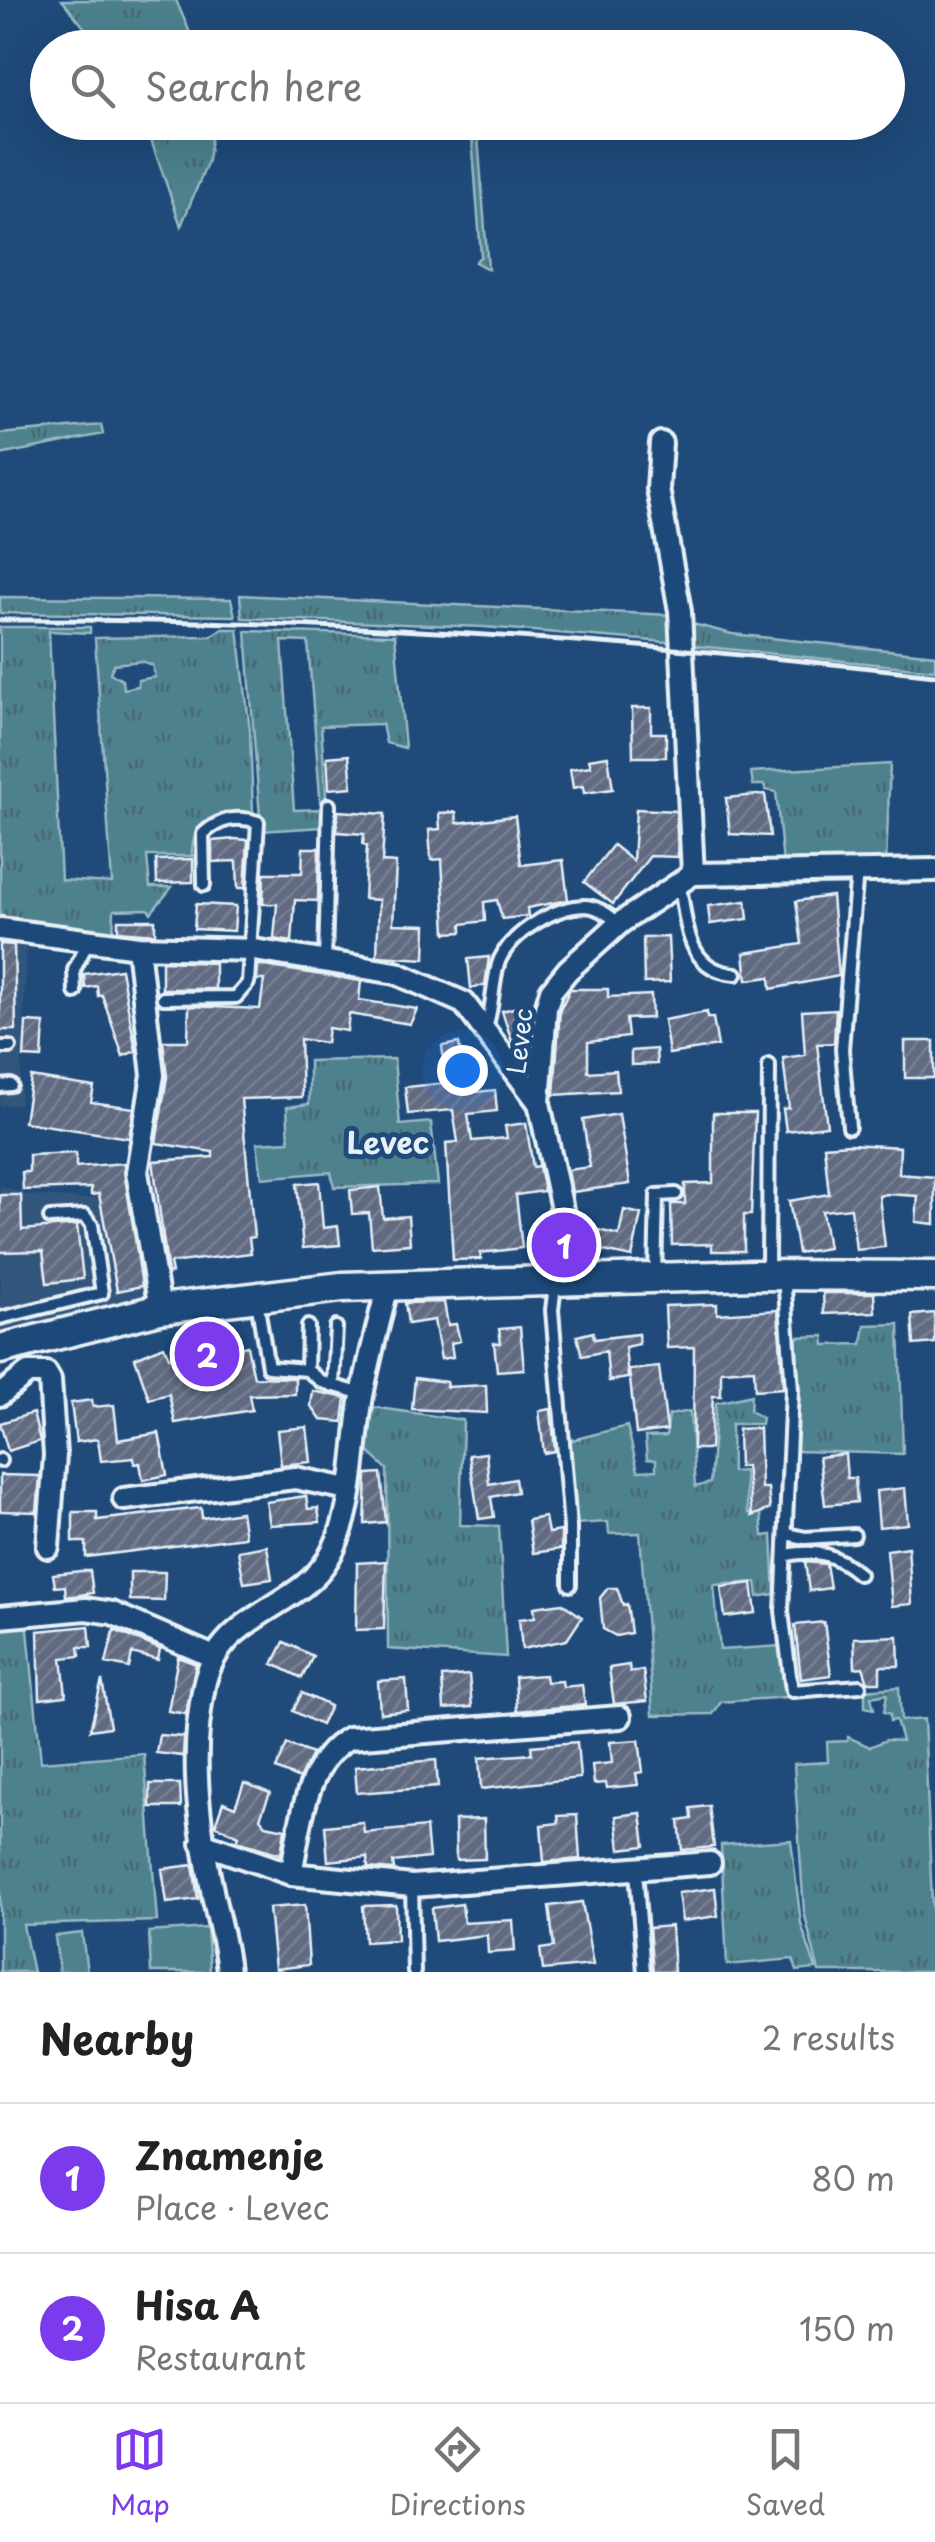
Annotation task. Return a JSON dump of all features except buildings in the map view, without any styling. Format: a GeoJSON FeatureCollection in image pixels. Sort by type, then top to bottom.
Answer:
{"type":"FeatureCollection","features":[{"type":"Feature","properties":{"kind":"main road"},"geometry":{"type":"LineString","coordinates":[[0,1349],[160,1309],[388,1285],[934,1273]]}},
{"type":"Feature","properties":{"kind":"street"},"geometry":{"type":"LineString","coordinates":[[661,442],[658,489],[680,612],[686,877],[856,869],[935,870]]}},
{"type":"Feature","properties":{"kind":"street","name":"Levec"},"geometry":{"type":"LineString","coordinates":[[566,1279],[539,1103],[538,1070],[552,991],[568,970],[620,923],[686,877]]}},
{"type":"Feature","properties":{"kind":"street"},"geometry":{"type":"LineString","coordinates":[[0,930],[138,947],[254,950],[396,973],[464,1003],[539,1103]]}},
{"type":"Feature","properties":{"kind":"street"},"geometry":{"type":"LineString","coordinates":[[138,947],[152,1075],[137,1172],[160,1309]]}},
{"type":"Feature","properties":{"kind":"street"},"geometry":{"type":"LineString","coordinates":[[228,1972],[202,1843],[197,1746],[204,1684],[214,1657],[245,1622],[317,1574],[330,1556],[343,1524],[362,1394],[388,1285]]}},
{"type":"Feature","properties":{"kind":"street"},"geometry":{"type":"LineString","coordinates":[[0,1395],[28,1373],[46,1372],[50,1380],[55,1456],[48,1547]]}},
{"type":"Feature","properties":{"kind":"street"},"geometry":{"type":"LineString","coordinates":[[124,1499],[294,1478],[348,1489]]}},
{"type":"Feature","properties":{"kind":"street"},"geometry":{"type":"LineString","coordinates":[[0,1617],[86,1608],[140,1624],[214,1657]]}},
{"type":"Feature","properties":{"kind":"street"},"geometry":{"type":"LineString","coordinates":[[291,1874],[307,1796],[325,1759],[348,1738],[620,1717]]}},
{"type":"Feature","properties":{"kind":"street"},"geometry":{"type":"LineString","coordinates":[[202,1843],[291,1874],[412,1886],[710,1863]]}},
{"type":"Feature","properties":{"kind":"lane"},"geometry":{"type":"LineString","coordinates":[[324,961],[329,806]]}},
{"type":"Feature","properties":{"kind":"lane"},"geometry":{"type":"LineString","coordinates":[[164,998],[242,994],[254,950],[258,822],[232,818],[214,824],[202,834],[204,885]]}},
{"type":"Feature","properties":{"kind":"lane"},"geometry":{"type":"LineString","coordinates":[[849,1128],[842,1048],[856,869]]}},
{"type":"Feature","properties":{"kind":"lane"},"geometry":{"type":"LineString","coordinates":[[686,877],[698,958],[720,973],[736,974]]}},
{"type":"Feature","properties":{"kind":"lane"},"geometry":{"type":"LineString","coordinates":[[486,1028],[496,999],[498,962],[513,941],[538,921],[583,906],[598,908],[620,923]]}},
{"type":"Feature","properties":{"kind":"lane"},"geometry":{"type":"LineString","coordinates":[[75,992],[74,970],[88,942]]}},
{"type":"Feature","properties":{"kind":"lane"},"geometry":{"type":"LineString","coordinates":[[770,1065],[776,1274],[792,1360],[782,1611],[792,1691],[860,1686]]}},
{"type":"Feature","properties":{"kind":"lane"},"geometry":{"type":"LineString","coordinates":[[655,1277],[656,1196],[676,1194]]}},
{"type":"Feature","properties":{"kind":"lane"},"geometry":{"type":"LineString","coordinates":[[0,1318],[102,1293],[92,1225],[84,1216],[50,1218]]}},
{"type":"Feature","properties":{"kind":"lane"},"geometry":{"type":"LineString","coordinates":[[566,1279],[552,1310],[570,1527],[570,1585]]}},
{"type":"Feature","properties":{"kind":"lane"},"geometry":{"type":"LineString","coordinates":[[256,1296],[268,1368],[307,1370],[333,1386],[362,1394]]}},
{"type":"Feature","properties":{"kind":"lane"},"geometry":{"type":"LineString","coordinates":[[307,1370],[308,1326]]}},
{"type":"Feature","properties":{"kind":"lane"},"geometry":{"type":"LineString","coordinates":[[333,1386],[336,1327]]}},
{"type":"Feature","properties":{"kind":"lane"},"geometry":{"type":"LineString","coordinates":[[788,1534],[805,1538],[854,1535]]}},
{"type":"Feature","properties":{"kind":"lane"},"geometry":{"type":"LineString","coordinates":[[786,1554],[807,1550],[832,1554],[859,1574]]}},
{"type":"Feature","properties":{"kind":"lane"},"geometry":{"type":"LineString","coordinates":[[636,1870],[644,1972]]}},
{"type":"Feature","properties":{"kind":"lane"},"geometry":{"type":"LineString","coordinates":[[412,1886],[414,1972]]}},
{"type":"Feature","properties":{"kind":"shaded area"},"geometry":{"type":"Polygon","coordinates":[[[0,935],[27,938],[20,1104],[0,1106],[0,935]]]}},
{"type":"Feature","properties":{"kind":"shaded area"},"geometry":{"type":"Polygon","coordinates":[[[0,1185],[27,1195],[84,1199],[136,1189],[154,1303],[0,1334],[0,1185]]]}},
{"type":"Feature","properties":{"kind":"green space"},"geometry":{"type":"Polygon","coordinates":[[[62,0],[176,0],[189,30],[86,30],[62,0]]]}},
{"type":"Feature","properties":{"kind":"green space"},"geometry":{"type":"Polygon","coordinates":[[[151,140],[211,140],[208,161],[181,226],[151,140]]]}},
{"type":"Feature","properties":{"kind":"green space"},"geometry":{"type":"Polygon","coordinates":[[[472,140],[478,140],[488,269],[475,262],[481,256],[472,140]]]}},
{"type":"Feature","properties":{"kind":"green space"},"geometry":{"type":"Polygon","coordinates":[[[101,425],[103,434],[0,455],[0,434],[101,425]]]}},
{"type":"Feature","properties":{"kind":"green space"},"geometry":{"type":"Polygon","coordinates":[[[240,595],[672,615],[679,643],[484,627],[242,618],[240,595]]]}},
{"type":"Feature","properties":{"kind":"green space"},"geometry":{"type":"Polygon","coordinates":[[[0,597],[231,599],[235,616],[0,613],[0,597]]]}},
{"type":"Feature","properties":{"kind":"green space"},"geometry":{"type":"Polygon","coordinates":[[[685,622],[732,634],[935,655],[935,670],[687,645],[685,622]]]}},
{"type":"Feature","properties":{"kind":"green space"},"geometry":{"type":"Polygon","coordinates":[[[0,627],[90,627],[90,633],[49,631],[61,880],[112,883],[95,638],[211,636],[222,629],[238,629],[250,731],[253,813],[229,813],[209,819],[196,833],[192,856],[147,856],[150,887],[172,887],[151,913],[148,909],[114,910],[113,939],[0,923],[0,627]],[[141,661],[114,664],[110,673],[122,680],[124,689],[138,686],[138,680],[155,677],[152,665],[141,661]]]}},
{"type":"Feature","properties":{"kind":"green space"},"geometry":{"type":"Polygon","coordinates":[[[246,631],[395,635],[405,748],[386,743],[382,724],[321,726],[326,793],[323,827],[261,831],[246,631]],[[282,641],[294,810],[321,809],[308,642],[282,641]]]}},
{"type":"Feature","properties":{"kind":"green space"},"geometry":{"type":"Polygon","coordinates":[[[890,764],[886,864],[783,864],[776,792],[766,790],[764,785],[753,785],[751,772],[890,764]]]}},
{"type":"Feature","properties":{"kind":"green space"},"geometry":{"type":"Polygon","coordinates":[[[394,1059],[400,1125],[431,1122],[438,1184],[334,1187],[331,1172],[262,1178],[257,1143],[289,1141],[287,1107],[309,1104],[309,1061],[394,1059]]]}},
{"type":"Feature","properties":{"kind":"green space"},"geometry":{"type":"Polygon","coordinates":[[[899,1324],[903,1454],[796,1451],[796,1337],[824,1336],[825,1345],[862,1344],[865,1325],[899,1324]]]}},
{"type":"Feature","properties":{"kind":"green space"},"geometry":{"type":"Polygon","coordinates":[[[751,1395],[750,1411],[762,1418],[761,1424],[731,1424],[732,1472],[744,1471],[748,1513],[761,1514],[763,1536],[772,1535],[775,1594],[758,1597],[756,1582],[714,1585],[720,1650],[781,1646],[786,1697],[721,1702],[713,1714],[653,1715],[640,1533],[609,1534],[608,1522],[575,1524],[568,1441],[627,1426],[638,1471],[656,1470],[656,1460],[647,1459],[645,1437],[666,1436],[669,1415],[690,1411],[695,1487],[710,1483],[716,1403],[751,1395]]]}},
{"type":"Feature","properties":{"kind":"green space"},"geometry":{"type":"Polygon","coordinates":[[[372,1407],[463,1420],[460,1525],[499,1526],[506,1657],[388,1649],[387,1469],[361,1445],[372,1407]]]}},
{"type":"Feature","properties":{"kind":"green space"},"geometry":{"type":"Polygon","coordinates":[[[27,1620],[41,1762],[144,1754],[157,1921],[23,1925],[33,1972],[0,1972],[0,1622],[27,1620]]]}},
{"type":"Feature","properties":{"kind":"green space"},"geometry":{"type":"Polygon","coordinates":[[[899,1687],[901,1721],[924,1719],[935,1972],[819,1972],[804,1912],[794,1764],[828,1762],[827,1742],[847,1741],[848,1737],[870,1747],[886,1740],[902,1741],[896,1720],[890,1721],[890,1714],[884,1712],[887,1694],[871,1697],[874,1709],[865,1707],[865,1690],[899,1687]]]}},
{"type":"Feature","properties":{"kind":"green space"},"geometry":{"type":"Polygon","coordinates":[[[791,1840],[801,1924],[816,1969],[797,1971],[793,1959],[727,1965],[721,1845],[791,1840]]]}},
{"type":"Feature","properties":{"kind":"green space"},"geometry":{"type":"Polygon","coordinates":[[[207,1928],[210,1972],[151,1972],[149,1932],[207,1928]]]}},
{"type":"Feature","properties":{"kind":"green space"},"geometry":{"type":"Polygon","coordinates":[[[82,1933],[87,1972],[59,1972],[55,1936],[82,1933]]]}},
{"type":"Feature","properties":{"kind":"railway"},"geometry":{"type":"LineString","coordinates":[[0,620],[351,627],[702,651],[935,675]]}},
{"type":"Feature","properties":{"kind":"place","name":"Znamenje"},"geometry":{"type":"Point","coordinates":[564,1245]}},
{"type":"Feature","properties":{"kind":"place","name":"Hisa A"},"geometry":{"type":"Point","coordinates":[207,1354]}},
{"type":"Feature","properties":{"kind":"district","name":"Levec"},"geometry":{"type":"Point","coordinates":[388,1141]}}]}
